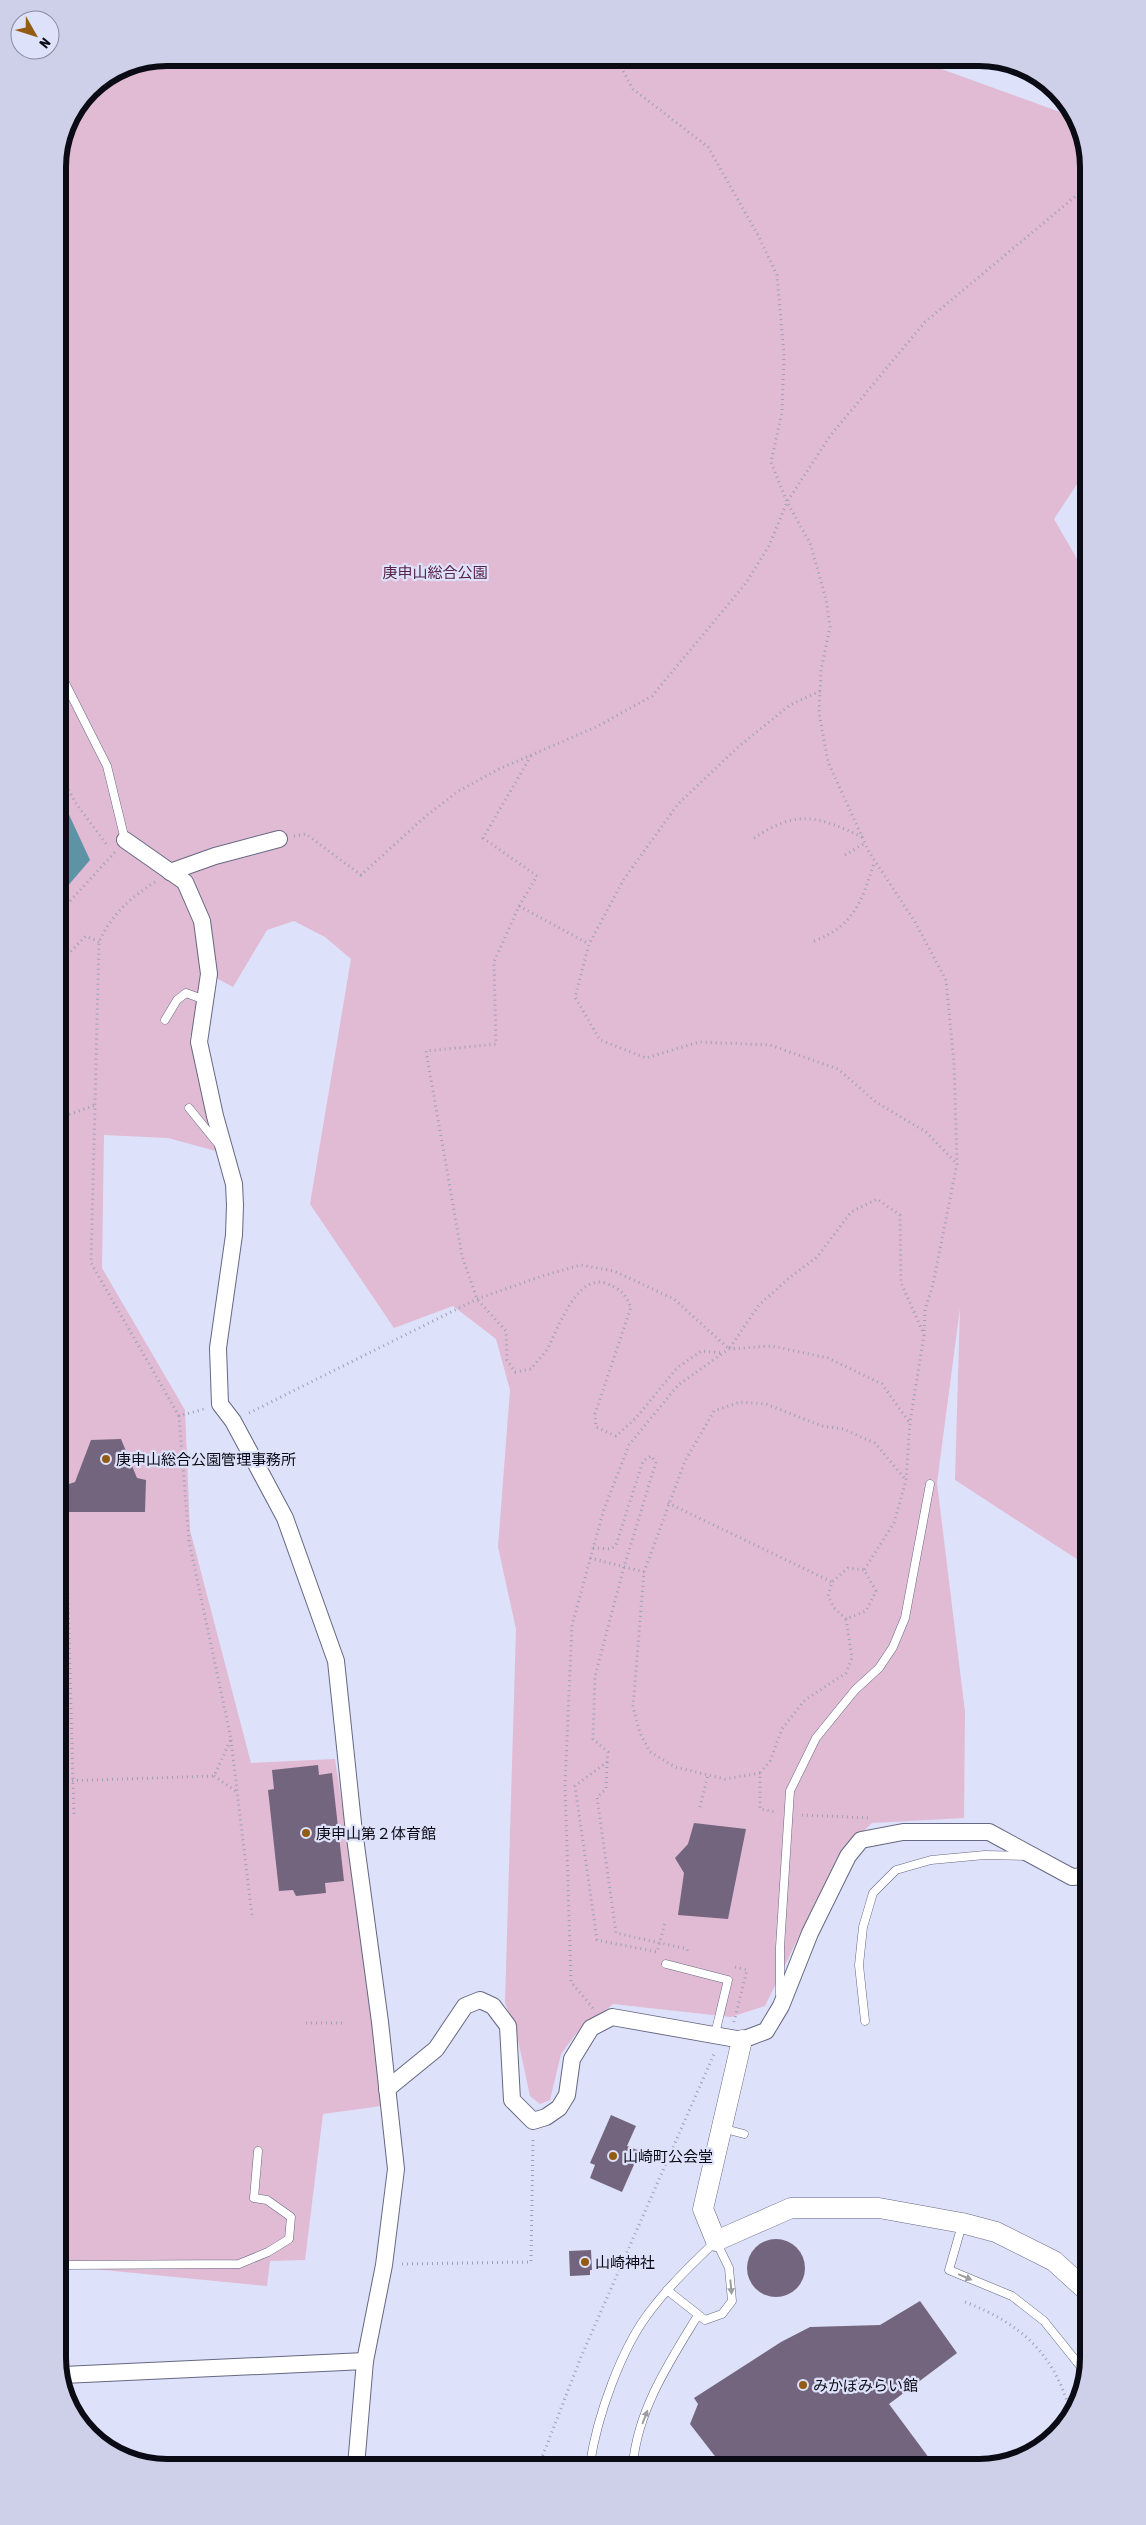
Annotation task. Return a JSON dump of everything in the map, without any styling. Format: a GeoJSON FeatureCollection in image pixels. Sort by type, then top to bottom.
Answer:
{"type":"FeatureCollection","features":[{"type":"Feature","properties":{"kind":"street"},"geometry":{"type":"LineString","coordinates":[[170,872],[232,850],[279,839]]}},
{"type":"Feature","properties":{"kind":"street"},"geometry":{"type":"LineString","coordinates":[[125,840],[185,882],[202,921],[209,974],[199,1042],[234,1184],[235,1205],[234,1235],[218,1348],[220,1404],[233,1421],[285,1518],[336,1661],[353,1823],[380,2022],[396,2169],[384,2265],[365,2361],[357,2459]]}},
{"type":"Feature","properties":{"kind":"street"},"geometry":{"type":"LineString","coordinates":[[387,2089],[436,2049],[465,2006],[480,2000],[493,2006],[508,2026],[512,2100],[533,2121],[546,2117],[559,2108],[567,2095],[572,2059],[591,2028],[612,2017],[729,2037],[766,2030],[781,2006],[810,1933],[848,1856],[861,1840],[903,1832],[989,1832],[1035,1855],[1072,1877],[1080,1876]]}},
{"type":"Feature","properties":{"kind":"street"},"geometry":{"type":"LineString","coordinates":[[729,2037],[720,2128],[703,2209],[716,2241],[790,2208],[879,2208],[962,2223],[996,2232],[1054,2261],[1080,2285]]}},
{"type":"Feature","properties":{"kind":"street"},"geometry":{"type":"LineString","coordinates":[[68,2375],[365,2361]]}},
{"type":"Feature","properties":{"kind":"lane"},"geometry":{"type":"LineString","coordinates":[[66,685],[106,766],[125,840]]}},
{"type":"Feature","properties":{"kind":"lane"},"geometry":{"type":"LineString","coordinates":[[165,1020],[177,1000],[186,993],[205,1000]]}},
{"type":"Feature","properties":{"kind":"lane"},"geometry":{"type":"LineString","coordinates":[[189,1108],[226,1154]]}},
{"type":"Feature","properties":{"kind":"lane"},"geometry":{"type":"LineString","coordinates":[[781,2006],[780,1947],[790,1791],[816,1738],[855,1690],[879,1668],[893,1647],[905,1618],[930,1484]]}},
{"type":"Feature","properties":{"kind":"lane"},"geometry":{"type":"LineString","coordinates":[[865,2021],[859,1965],[863,1927],[873,1893],[896,1870],[931,1860],[985,1855],[1020,1858],[1035,1855]]}},
{"type":"Feature","properties":{"kind":"lane"},"geometry":{"type":"LineString","coordinates":[[666,1964],[728,1980],[729,2037]]}},
{"type":"Feature","properties":{"kind":"lane"},"geometry":{"type":"LineString","coordinates":[[720,2128],[744,2134]]}},
{"type":"Feature","properties":{"kind":"lane"},"geometry":{"type":"LineString","coordinates":[[66,2265],[238,2264],[268,2252],[289,2239],[291,2217],[267,2200],[254,2198],[258,2151]]}},
{"type":"Feature","properties":{"kind":"lane"},"geometry":{"type":"LineString","coordinates":[[962,2223],[949,2270],[1012,2296],[1044,2321],[1079,2365]]}},
{"type":"Feature","properties":{"kind":"lane"},"geometry":{"type":"LineString","coordinates":[[591,2459],[594,2437],[626,2351],[650,2311],[668,2290],[716,2241],[729,2268],[732,2301],[722,2314],[705,2320],[668,2290]]}},
{"type":"Feature","properties":{"kind":"lane"},"geometry":{"type":"LineString","coordinates":[[633,2459],[635,2443],[661,2376],[698,2315]]}},
{"type":"Feature","properties":{"kind":"path"},"geometry":{"type":"LineString","coordinates":[[620,66],[632,89],[708,147],[758,235],[777,275],[784,356],[782,412],[771,462],[786,502],[810,543],[826,599],[830,627],[820,692],[819,713],[828,762],[875,862],[915,922],[946,980],[954,1063],[957,1164],[933,1284],[925,1310],[924,1335],[910,1422],[906,1480],[894,1523],[864,1570]]}},
{"type":"Feature","properties":{"kind":"path"},"geometry":{"type":"LineString","coordinates":[[279,839],[306,834],[361,875],[426,816],[457,792],[497,770],[598,726],[652,696],[746,583],[768,546],[786,502],[830,436],[925,322],[1080,193]]}},
{"type":"Feature","properties":{"kind":"path"},"geometry":{"type":"LineString","coordinates":[[820,692],[790,705],[737,748],[678,804],[624,879],[589,944],[575,997],[600,1040],[646,1058],[698,1042],[770,1045],[838,1068],[876,1102],[926,1132],[957,1164]]}},
{"type":"Feature","properties":{"kind":"path"},"geometry":{"type":"LineString","coordinates":[[531,756],[483,838],[537,876],[520,906],[494,962],[496,1044],[426,1051],[460,1246],[477,1299],[506,1331],[507,1360],[515,1372],[531,1369],[546,1350],[569,1306],[585,1286],[602,1282],[622,1290],[631,1307],[595,1414],[596,1427],[616,1436],[636,1418],[677,1368],[701,1351],[724,1353]]}},
{"type":"Feature","properties":{"kind":"path"},"geometry":{"type":"LineString","coordinates":[[66,785],[75,802],[113,854]]}},
{"type":"Feature","properties":{"kind":"path"},"geometry":{"type":"LineString","coordinates":[[754,838],[784,822],[808,818],[832,823],[862,837]]}},
{"type":"Feature","properties":{"kind":"path"},"geometry":{"type":"LineString","coordinates":[[66,905],[125,840]]}},
{"type":"Feature","properties":{"kind":"path"},"geometry":{"type":"LineString","coordinates":[[845,855],[865,843]]}},
{"type":"Feature","properties":{"kind":"path"},"geometry":{"type":"LineString","coordinates":[[814,941],[829,935],[849,920],[863,899],[875,862]]}},
{"type":"Feature","properties":{"kind":"path"},"geometry":{"type":"LineString","coordinates":[[170,872],[128,901],[107,923],[99,942],[91,1263],[179,1416],[189,1541],[231,1739],[252,1916]]}},
{"type":"Feature","properties":{"kind":"path"},"geometry":{"type":"LineString","coordinates":[[520,906],[589,944]]}},
{"type":"Feature","properties":{"kind":"path"},"geometry":{"type":"LineString","coordinates":[[66,956],[86,936],[99,942]]}},
{"type":"Feature","properties":{"kind":"path"},"geometry":{"type":"LineString","coordinates":[[66,1116],[95,1104]]}},
{"type":"Feature","properties":{"kind":"path"},"geometry":{"type":"LineString","coordinates":[[604,2022],[572,1982],[566,1795],[572,1625],[604,1509],[629,1446],[678,1385],[729,1349],[759,1305],[789,1278],[817,1257],[851,1212],[877,1199],[900,1216],[900,1283],[924,1335]]}},
{"type":"Feature","properties":{"kind":"path"},"geometry":{"type":"LineString","coordinates":[[233,1421],[477,1299],[545,1275],[582,1265],[614,1271],[674,1299],[729,1349],[772,1346],[828,1358],[882,1384],[910,1422]]}},
{"type":"Feature","properties":{"kind":"path"},"geometry":{"type":"LineString","coordinates":[[760,1773],[725,1778],[674,1767],[650,1752],[640,1733],[633,1707],[644,1572],[685,1461],[714,1411],[740,1402],[766,1404],[822,1426],[843,1429],[875,1443],[906,1480]]}},
{"type":"Feature","properties":{"kind":"path"},"geometry":{"type":"LineString","coordinates":[[179,1416],[220,1404]]}},
{"type":"Feature","properties":{"kind":"path"},"geometry":{"type":"LineString","coordinates":[[593,1548],[611,1550],[616,1545],[643,1462],[651,1456],[656,1462],[624,1567],[595,1676],[593,1738],[608,1752],[606,1789],[597,1797],[616,1933],[687,1949],[686,1954],[695,1956]]}},
{"type":"Feature","properties":{"kind":"path"},"geometry":{"type":"LineString","coordinates":[[668,1503],[832,1582]]}},
{"type":"Feature","properties":{"kind":"path"},"geometry":{"type":"LineString","coordinates":[[66,1528],[74,1817]]}},
{"type":"Feature","properties":{"kind":"path"},"geometry":{"type":"LineString","coordinates":[[590,1558],[644,1572]]}},
{"type":"Feature","properties":{"kind":"path"},"geometry":{"type":"LineString","coordinates":[[864,1570],[848,1568],[832,1582],[828,1596],[834,1608],[846,1619],[852,1658],[846,1673],[805,1700],[782,1729],[770,1761],[760,1773],[760,1809],[790,1814],[880,1819],[903,1832]]}},
{"type":"Feature","properties":{"kind":"path"},"geometry":{"type":"LineString","coordinates":[[846,1619],[866,1611],[876,1591],[864,1570]]}},
{"type":"Feature","properties":{"kind":"path"},"geometry":{"type":"LineString","coordinates":[[214,1776],[231,1739]]}},
{"type":"Feature","properties":{"kind":"path"},"geometry":{"type":"LineString","coordinates":[[607,1762],[575,1786],[597,1940],[657,1952],[665,1923]]}},
{"type":"Feature","properties":{"kind":"path"},"geometry":{"type":"LineString","coordinates":[[700,1807],[708,1775]]}},
{"type":"Feature","properties":{"kind":"path"},"geometry":{"type":"LineString","coordinates":[[66,1781],[214,1776],[237,1792]]}},
{"type":"Feature","properties":{"kind":"path"},"geometry":{"type":"LineString","coordinates":[[541,2459],[581,2356],[713,2056],[729,2037],[747,1970],[730,1965]]}},
{"type":"Feature","properties":{"kind":"path"},"geometry":{"type":"LineString","coordinates":[[306,2023],[343,2023]]}},
{"type":"Feature","properties":{"kind":"path"},"geometry":{"type":"LineString","coordinates":[[384,2265],[531,2262],[533,2121]]}},
{"type":"Feature","properties":{"kind":"path"},"geometry":{"type":"LineString","coordinates":[[965,2302],[992,2312],[1014,2326],[1036,2346],[1051,2364],[1063,2386],[1068,2404]]}},
{"type":"Feature","properties":{"kind":"green space","name":"庚申山総合公園"},"geometry":{"type":"Polygon","coordinates":[[[933,66],[1064,113],[1074,135],[1079,154],[1080,480],[1054,519],[1080,564],[1080,1561],[955,1480],[960,1308],[937,1483],[965,1712],[964,1818],[872,1823],[838,1856],[765,2006],[731,2017],[613,2004],[575,2035],[561,2054],[550,2100],[540,2104],[530,2096],[516,2031],[505,2003],[516,1629],[498,1547],[510,1390],[496,1339],[453,1306],[394,1328],[310,1204],[351,959],[325,937],[294,921],[267,930],[233,987],[216,978],[190,1037],[216,1151],[168,1138],[104,1135],[102,1268],[185,1410],[190,1530],[251,1763],[335,1759],[366,1962],[381,2106],[323,2114],[305,2260],[270,2261],[267,2286],[66,2266],[66,161],[70,141],[83,111],[106,87],[129,74],[154,67],[933,66]]]}},
{"type":"Feature","properties":{"kind":"water"},"geometry":{"type":"Polygon","coordinates":[[[66,808],[90,860],[66,888],[66,808]]]}},
{"type":"Feature","properties":{"kind":"building","name":"庚申山総合公園管理事務所"},"geometry":{"type":"Polygon","coordinates":[[[121,1439],[137,1478],[146,1480],[145,1512],[69,1512],[66,1485],[75,1482],[91,1440],[121,1439]]]}},
{"type":"Feature","properties":{"kind":"building","name":"庚申山第２体育館"},"geometry":{"type":"Polygon","coordinates":[[[318,1765],[319,1775],[332,1773],[344,1881],[325,1883],[326,1893],[296,1896],[293,1890],[279,1891],[268,1790],[274,1789],[272,1770],[318,1765]]]}},
{"type":"Feature","properties":{"kind":"building"},"geometry":{"type":"Polygon","coordinates":[[[694,1823],[746,1829],[728,1919],[678,1915],[684,1873],[675,1858],[688,1844],[694,1823]]]}},
{"type":"Feature","properties":{"kind":"building","name":"山崎町公会堂"},"geometry":{"type":"Polygon","coordinates":[[[611,2115],[636,2126],[627,2146],[640,2151],[622,2192],[590,2178],[595,2165],[590,2163],[611,2115]]]}},
{"type":"Feature","properties":{"kind":"building"},"geometry":{"type":"Polygon","coordinates":[[[770,2239],[782,2239],[797,2247],[805,2262],[805,2274],[797,2289],[782,2297],[770,2297],[755,2289],[747,2274],[747,2262],[755,2247],[770,2239]]]}},
{"type":"Feature","properties":{"kind":"building","name":"山崎神社"},"geometry":{"type":"Polygon","coordinates":[[[591,2250],[592,2270],[590,2270],[590,2275],[570,2276],[569,2251],[591,2250]]]}},
{"type":"Feature","properties":{"kind":"building","name":"みかぼみらい館"},"geometry":{"type":"Polygon","coordinates":[[[920,2301],[957,2353],[889,2404],[930,2459],[717,2459],[690,2424],[698,2404],[694,2398],[781,2342],[810,2327],[880,2325],[920,2301]]]}},
{"type":"Feature","properties":{"kind":"place","name":"庚申山総合公園管理事務所"},"geometry":{"type":"Point","coordinates":[106,1459]}},
{"type":"Feature","properties":{"kind":"place","name":"庚申山第２体育館"},"geometry":{"type":"Point","coordinates":[306,1833]}},
{"type":"Feature","properties":{"kind":"place","name":"山崎町公会堂"},"geometry":{"type":"Point","coordinates":[613,2156]}},
{"type":"Feature","properties":{"kind":"place","name":"山崎神社"},"geometry":{"type":"Point","coordinates":[585,2262]}},
{"type":"Feature","properties":{"kind":"place","name":"みかぼみらい館"},"geometry":{"type":"Point","coordinates":[803,2385]}}]}
